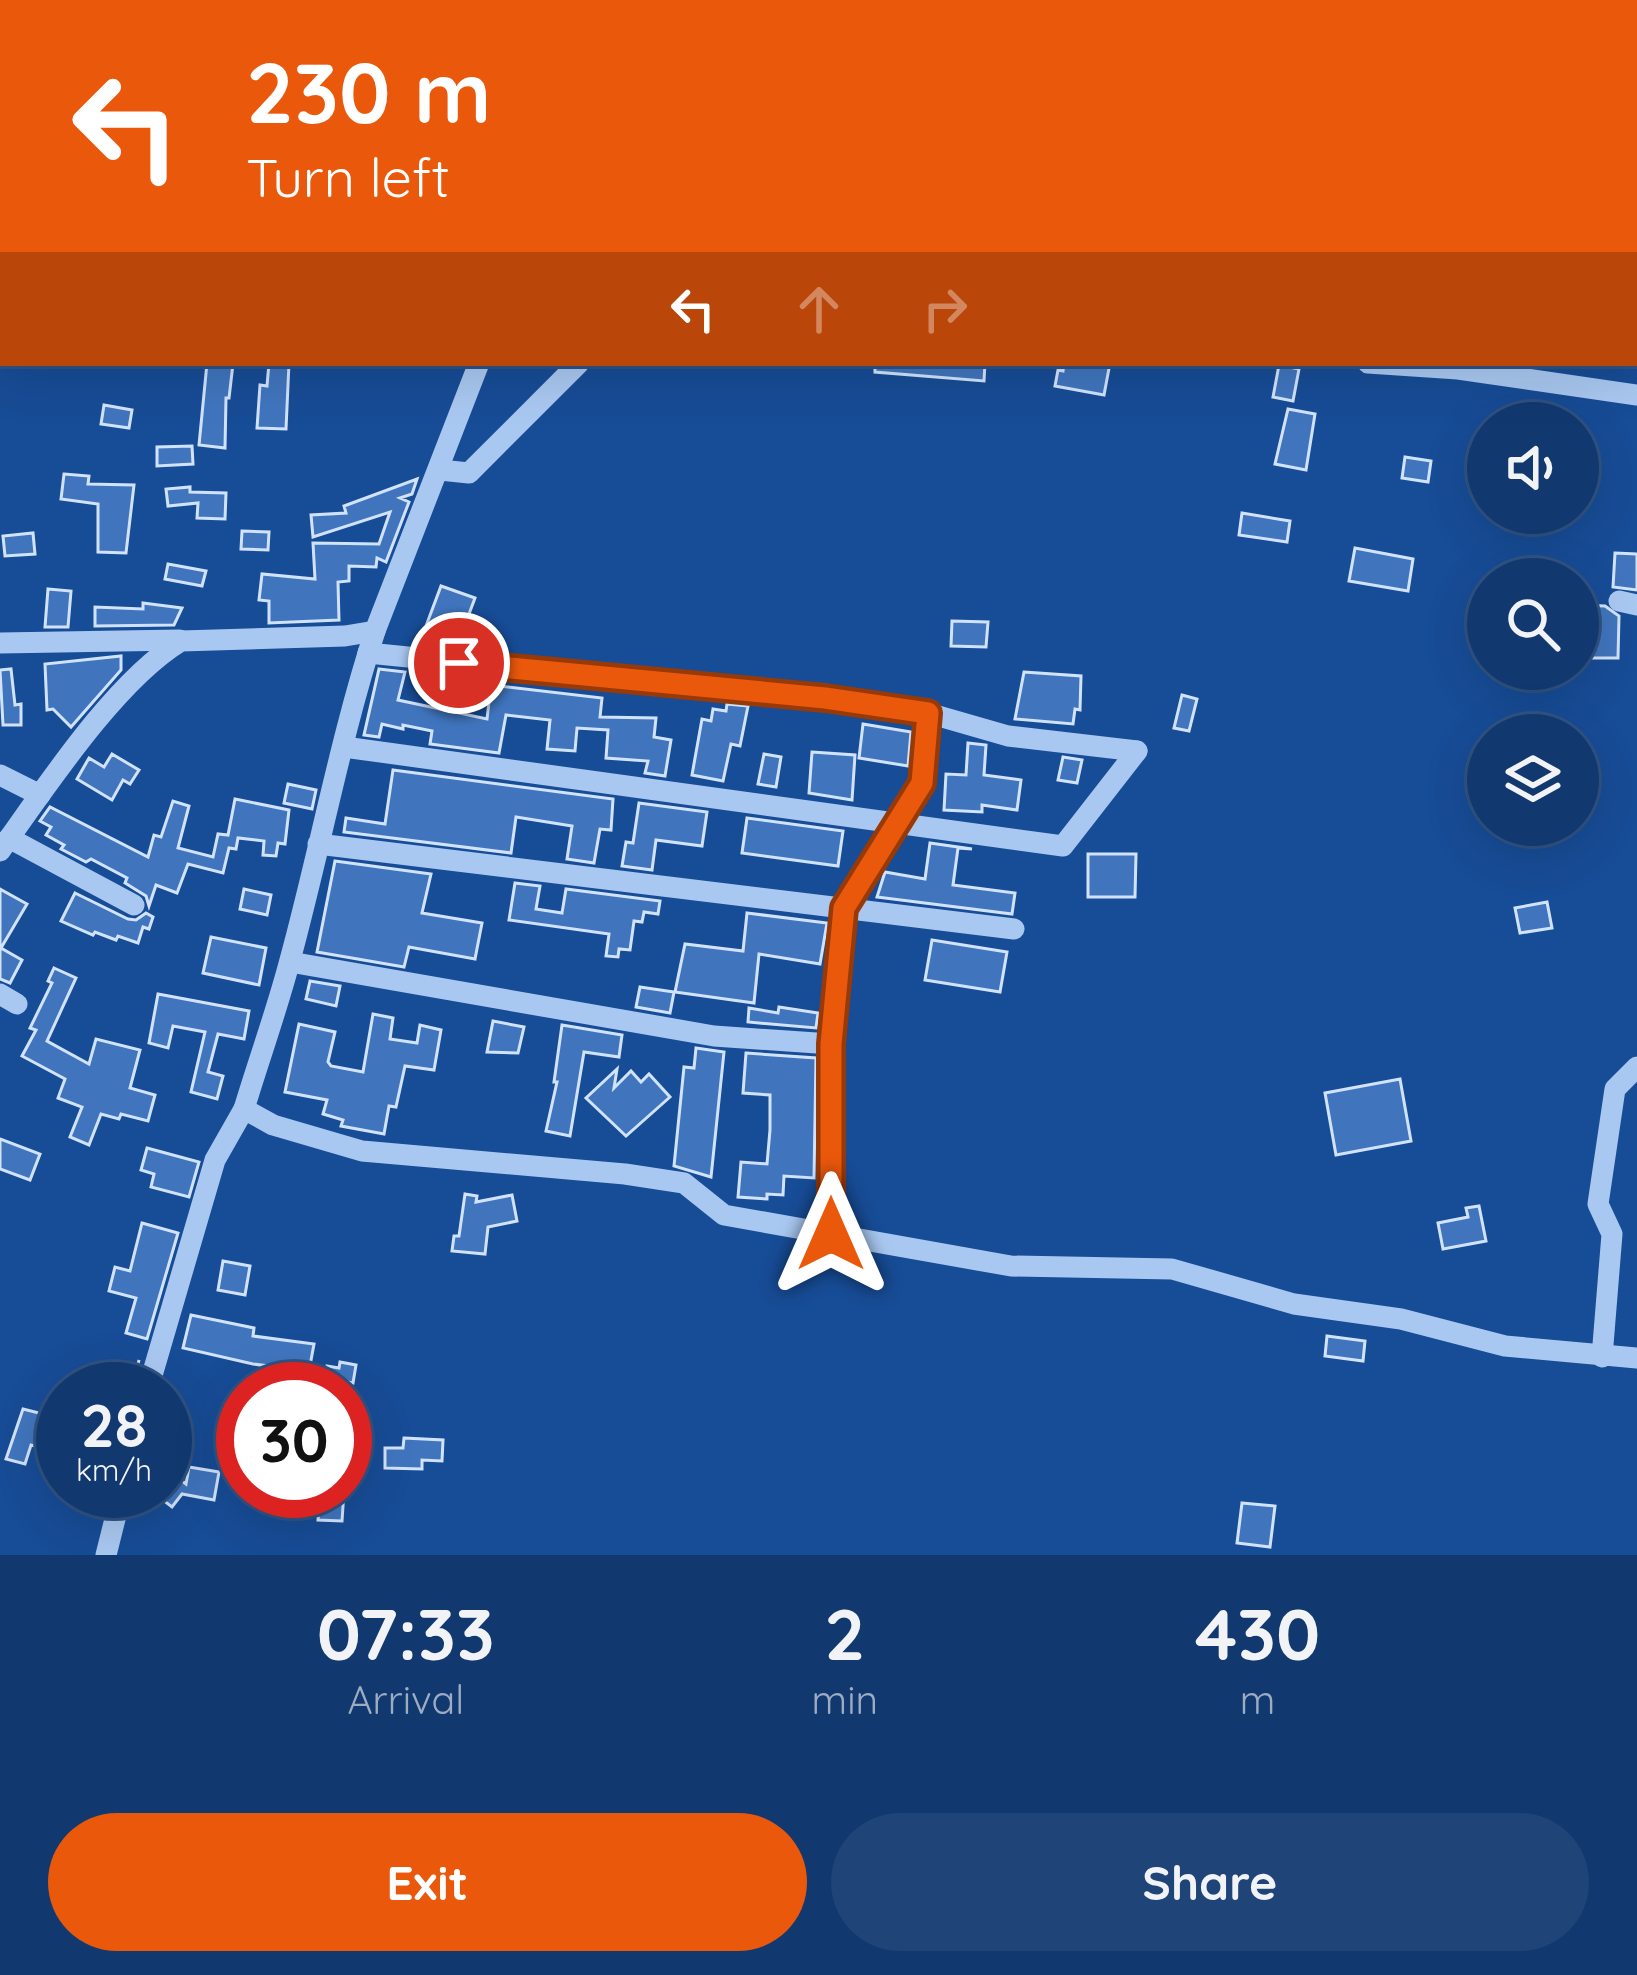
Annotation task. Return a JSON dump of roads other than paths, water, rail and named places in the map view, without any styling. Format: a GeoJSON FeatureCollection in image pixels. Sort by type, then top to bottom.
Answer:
{"type":"FeatureCollection","features":[{"type":"Feature","properties":{"kind":"street"},"geometry":{"type":"LineString","coordinates":[[156,1362],[215,1160],[244,1108],[290,962],[353,695],[478,366]]}},
{"type":"Feature","properties":{"kind":"street"},"geometry":{"type":"LineString","coordinates":[[440,470],[469,473],[577,366]]}},
{"type":"Feature","properties":{"kind":"street"},"geometry":{"type":"LineString","coordinates":[[1413,366],[1637,395]]}},
{"type":"Feature","properties":{"kind":"street"},"geometry":{"type":"LineString","coordinates":[[0,643],[346,636],[825,698],[928,713],[1008,736],[1137,751],[1063,845],[344,747]]}},
{"type":"Feature","properties":{"kind":"street"},"geometry":{"type":"LineString","coordinates":[[134,905],[4,844],[78,743],[162,652],[181,640]]}},
{"type":"Feature","properties":{"kind":"street"},"geometry":{"type":"LineString","coordinates":[[831,1234],[831,1044],[844,908],[922,783],[928,713]]}},
{"type":"Feature","properties":{"kind":"street"},"geometry":{"type":"LineString","coordinates":[[0,775],[40,795]]}},
{"type":"Feature","properties":{"kind":"street"},"geometry":{"type":"LineString","coordinates":[[318,844],[1014,929]]}},
{"type":"Feature","properties":{"kind":"street"},"geometry":{"type":"LineString","coordinates":[[290,962],[714,1036],[831,1044]]}},
{"type":"Feature","properties":{"kind":"street"},"geometry":{"type":"LineString","coordinates":[[1602,1357],[1612,1234],[1598,1204],[1615,1089],[1637,1067]]}},
{"type":"Feature","properties":{"kind":"street"},"geometry":{"type":"LineString","coordinates":[[244,1108],[273,1125],[362,1151],[684,1184],[724,1215],[1011,1266],[1172,1269],[1294,1304],[1401,1319],[1504,1346],[1637,1358]]}},
{"type":"Feature","properties":{"kind":"street"},"geometry":{"type":"LineString","coordinates":[[106,1555],[115,1518]]}}]}
